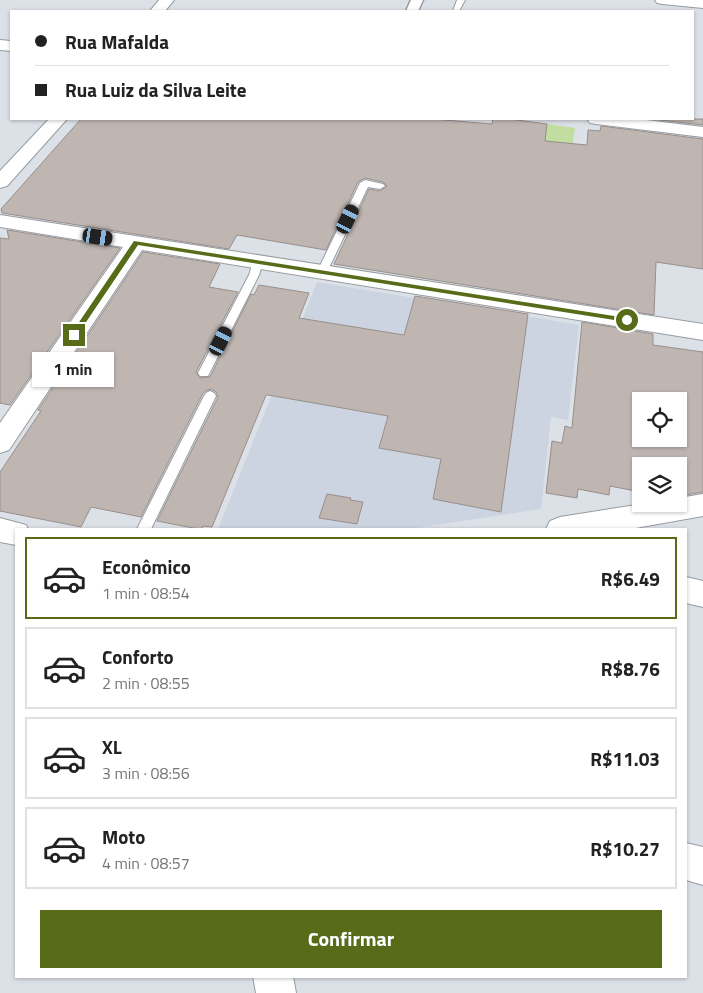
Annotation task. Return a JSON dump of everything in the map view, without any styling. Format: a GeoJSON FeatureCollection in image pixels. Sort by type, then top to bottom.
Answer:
{"type":"FeatureCollection","features":[{"type":"Feature","properties":{"kind":"street"},"geometry":{"type":"LineString","coordinates":[[158,10],[168,0]]}},
{"type":"Feature","properties":{"kind":"street"},"geometry":{"type":"LineString","coordinates":[[662,0],[703,4]]}},
{"type":"Feature","properties":{"kind":"street"},"geometry":{"type":"LineString","coordinates":[[0,182],[57,120]]}},
{"type":"Feature","properties":{"kind":"street"},"geometry":{"type":"LineString","coordinates":[[604,120],[703,132]]}},
{"type":"Feature","properties":{"kind":"street"},"geometry":{"type":"LineString","coordinates":[[0,221],[703,332]]}},
{"type":"Feature","properties":{"kind":"street"},"geometry":{"type":"LineString","coordinates":[[0,443],[136,243]]}},
{"type":"Feature","properties":{"kind":"street"},"geometry":{"type":"LineString","coordinates":[[566,528],[703,505]]}},
{"type":"Feature","properties":{"kind":"street"},"geometry":{"type":"LineString","coordinates":[[0,530],[15,533]]}},
{"type":"Feature","properties":{"kind":"street"},"geometry":{"type":"LineString","coordinates":[[687,590],[703,594]]}},
{"type":"Feature","properties":{"kind":"street"},"geometry":{"type":"LineString","coordinates":[[687,861],[703,866]]}},
{"type":"Feature","properties":{"kind":"street"},"geometry":{"type":"LineString","coordinates":[[273,978],[276,993]]}},
{"type":"Feature","properties":{"kind":"lane"},"geometry":{"type":"LineString","coordinates":[[322,272],[365,184],[380,186]]}},
{"type":"Feature","properties":{"kind":"lane"},"geometry":{"type":"LineString","coordinates":[[204,373],[254,276],[258,262]]}},
{"type":"Feature","properties":{"kind":"lane"},"geometry":{"type":"LineString","coordinates":[[144,528],[210,396]]}},
{"type":"Feature","properties":{"kind":"shaded area"},"geometry":{"type":"Polygon","coordinates":[[[317,282],[579,325],[568,420],[551,417],[541,509],[416,528],[218,528],[317,282]]]}},
{"type":"Feature","properties":{"kind":"green space"},"geometry":{"type":"Polygon","coordinates":[[[547,124],[575,128],[571,151],[538,190],[547,124]]]}},
{"type":"Feature","properties":{"kind":"building"},"geometry":{"type":"Polygon","coordinates":[[[703,119],[703,125],[660,120],[703,119]]]}},
{"type":"Feature","properties":{"kind":"building"},"geometry":{"type":"Polygon","coordinates":[[[80,120],[445,120],[492,124],[493,120],[517,120],[547,124],[545,141],[587,145],[588,130],[600,131],[601,126],[703,139],[703,269],[656,262],[654,315],[334,264],[369,189],[380,191],[387,186],[383,182],[365,178],[358,182],[326,250],[237,235],[229,249],[2,213],[1,209],[80,120]]]}},
{"type":"Feature","properties":{"kind":"building"},"geometry":{"type":"Polygon","coordinates":[[[7,230],[120,248],[10,405],[0,403],[0,238],[9,239],[7,230]]]}},
{"type":"Feature","properties":{"kind":"building"},"geometry":{"type":"Polygon","coordinates":[[[143,252],[220,264],[209,287],[238,292],[196,372],[200,378],[210,377],[251,294],[254,295],[259,285],[309,293],[299,318],[404,335],[415,296],[528,314],[501,512],[433,499],[441,459],[379,448],[388,416],[266,395],[212,527],[193,528],[157,521],[218,397],[216,392],[211,389],[205,391],[202,395],[141,517],[91,507],[81,527],[0,511],[0,472],[41,411],[38,410],[143,252]]]}},
{"type":"Feature","properties":{"kind":"building"},"geometry":{"type":"Polygon","coordinates":[[[582,322],[653,334],[653,345],[703,352],[703,492],[687,495],[687,457],[632,457],[632,490],[610,486],[609,495],[578,489],[577,498],[546,493],[552,441],[562,443],[565,426],[572,428],[582,322]]]}},
{"type":"Feature","properties":{"kind":"building"},"geometry":{"type":"Polygon","coordinates":[[[327,494],[363,502],[357,524],[319,518],[327,494]]]}},
{"type":"Feature","properties":{"kind":"route"},"geometry":{"type":"LineString","coordinates":[[74,335],[136,243],[627,320]]}}]}
